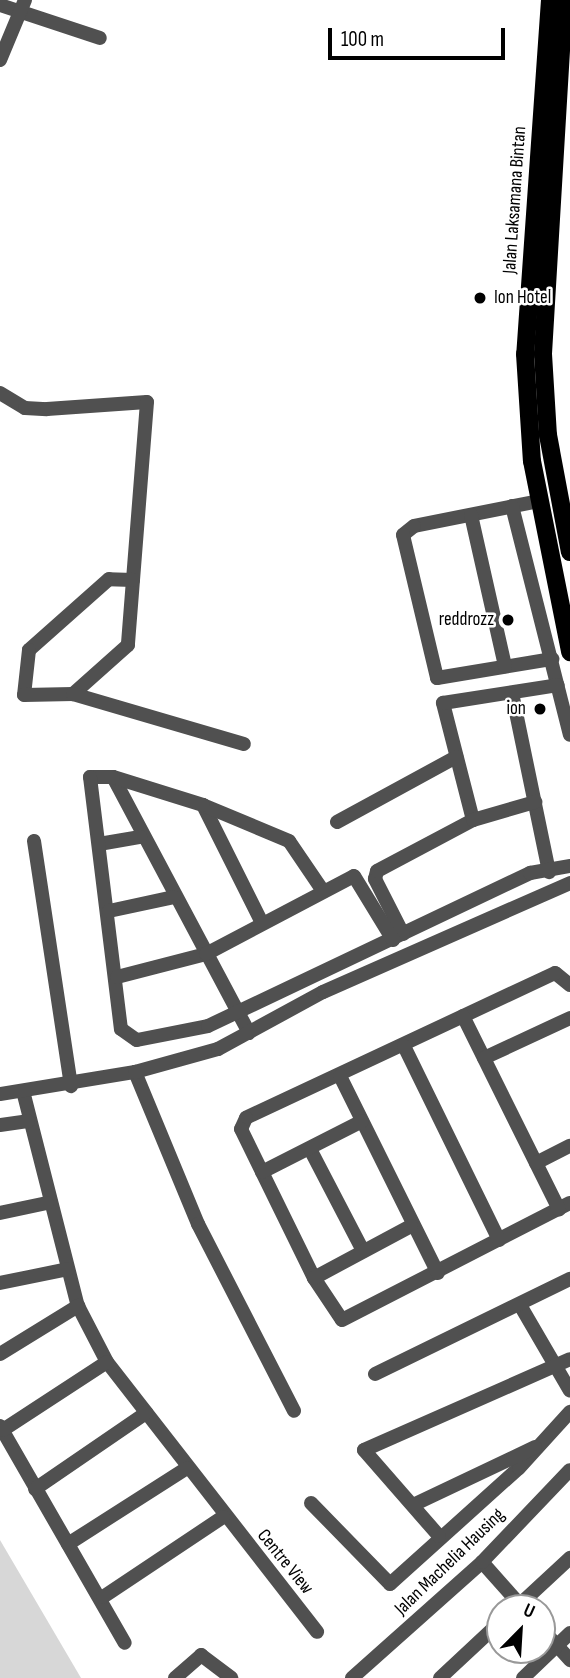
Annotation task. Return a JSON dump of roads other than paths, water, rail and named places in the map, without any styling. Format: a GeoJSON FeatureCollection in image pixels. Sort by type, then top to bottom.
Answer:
{"type":"FeatureCollection","features":[{"type":"Feature","properties":{"kind":"main road","name":"Jalan Laksamana Bintan"},"geometry":{"type":"LineString","coordinates":[[550,0],[560,20],[543,354],[550,454],[570,552]]}},
{"type":"Feature","properties":{"kind":"main road","name":"Jalan Laksamana Bintan"},"geometry":{"type":"LineString","coordinates":[[564,0],[525,354],[540,501],[570,652]]}},
{"type":"Feature","properties":{"kind":"street"},"geometry":{"type":"LineString","coordinates":[[0,5],[22,7],[100,38]]}},
{"type":"Feature","properties":{"kind":"street"},"geometry":{"type":"LineString","coordinates":[[0,60],[22,7]]}},
{"type":"Feature","properties":{"kind":"street"},"geometry":{"type":"LineString","coordinates":[[0,393],[25,408],[47,410],[147,402],[128,645],[73,694]]}},
{"type":"Feature","properties":{"kind":"street"},"geometry":{"type":"LineString","coordinates":[[540,501],[414,526],[403,535],[433,673],[439,679],[552,659]]}},
{"type":"Feature","properties":{"kind":"street"},"geometry":{"type":"LineString","coordinates":[[512,506],[570,735]]}},
{"type":"Feature","properties":{"kind":"street"},"geometry":{"type":"LineString","coordinates":[[471,515],[505,666]]}},
{"type":"Feature","properties":{"kind":"street"},"geometry":{"type":"LineString","coordinates":[[133,580],[109,579],[29,650],[24,695],[73,694],[244,744]]}},
{"type":"Feature","properties":{"kind":"street"},"geometry":{"type":"LineString","coordinates":[[473,820],[443,703],[558,685]]}},
{"type":"Feature","properties":{"kind":"street"},"geometry":{"type":"LineString","coordinates":[[512,693],[549,872]]}},
{"type":"Feature","properties":{"kind":"street"},"geometry":{"type":"LineString","coordinates":[[337,822],[456,757]]}},
{"type":"Feature","properties":{"kind":"street"},"geometry":{"type":"LineString","coordinates":[[323,891],[289,841],[203,805],[113,777],[90,777],[109,911],[121,1029],[131,1039],[196,1030],[530,873],[549,872],[570,866]]}},
{"type":"Feature","properties":{"kind":"street"},"geometry":{"type":"LineString","coordinates":[[113,777],[140,837],[249,1033]]}},
{"type":"Feature","properties":{"kind":"street"},"geometry":{"type":"LineString","coordinates":[[398,937],[375,874],[473,820],[535,802]]}},
{"type":"Feature","properties":{"kind":"street"},"geometry":{"type":"LineString","coordinates":[[203,805],[262,923]]}},
{"type":"Feature","properties":{"kind":"street"},"geometry":{"type":"LineString","coordinates":[[99,844],[140,837]]}},
{"type":"Feature","properties":{"kind":"street"},"geometry":{"type":"LineString","coordinates":[[34,841],[71,1086]]}},
{"type":"Feature","properties":{"kind":"street"},"geometry":{"type":"LineString","coordinates":[[117,977],[206,954],[323,891],[359,877],[398,937]]}},
{"type":"Feature","properties":{"kind":"street"},"geometry":{"type":"LineString","coordinates":[[0,1094],[71,1086],[218,1049],[323,992],[570,883]]}},
{"type":"Feature","properties":{"kind":"street"},"geometry":{"type":"LineString","coordinates":[[109,911],[174,897]]}},
{"type":"Feature","properties":{"kind":"street"},"geometry":{"type":"LineString","coordinates":[[463,1016],[536,1163],[564,1206],[346,1321],[335,1315],[314,1278],[241,1123],[463,1016],[555,973],[570,985]]}},
{"type":"Feature","properties":{"kind":"street"},"geometry":{"type":"LineString","coordinates":[[484,1058],[570,1018]]}},
{"type":"Feature","properties":{"kind":"street"},"geometry":{"type":"LineString","coordinates":[[404,1046],[499,1240]]}},
{"type":"Feature","properties":{"kind":"street"},"geometry":{"type":"LineString","coordinates":[[135,1072],[198,1224],[295,1411]]}},
{"type":"Feature","properties":{"kind":"street"},"geometry":{"type":"LineString","coordinates":[[340,1076],[411,1226],[438,1273]]}},
{"type":"Feature","properties":{"kind":"street","name":"Centre View"},"geometry":{"type":"LineString","coordinates":[[23,1091],[47,1203],[78,1306],[107,1362],[223,1517],[317,1632]]}},
{"type":"Feature","properties":{"kind":"street"},"geometry":{"type":"LineString","coordinates":[[0,1125],[28,1121]]}},
{"type":"Feature","properties":{"kind":"street"},"geometry":{"type":"LineString","coordinates":[[262,1172],[362,1121]]}},
{"type":"Feature","properties":{"kind":"street"},"geometry":{"type":"LineString","coordinates":[[536,1163],[570,1146]]}},
{"type":"Feature","properties":{"kind":"street"},"geometry":{"type":"LineString","coordinates":[[310,1149],[363,1251]]}},
{"type":"Feature","properties":{"kind":"street"},"geometry":{"type":"LineString","coordinates":[[0,1213],[47,1203]]}},
{"type":"Feature","properties":{"kind":"street"},"geometry":{"type":"LineString","coordinates":[[314,1278],[411,1226]]}},
{"type":"Feature","properties":{"kind":"street"},"geometry":{"type":"LineString","coordinates":[[0,1283],[68,1269]]}},
{"type":"Feature","properties":{"kind":"street"},"geometry":{"type":"LineString","coordinates":[[375,1374],[570,1279]]}},
{"type":"Feature","properties":{"kind":"street"},"geometry":{"type":"LineString","coordinates":[[520,1305],[551,1367],[570,1391]]}},
{"type":"Feature","properties":{"kind":"street"},"geometry":{"type":"LineString","coordinates":[[0,1354],[78,1306]]}},
{"type":"Feature","properties":{"kind":"street"},"geometry":{"type":"LineString","coordinates":[[439,1536],[413,1505],[365,1457],[368,1445],[570,1359]]}},
{"type":"Feature","properties":{"kind":"street"},"geometry":{"type":"LineString","coordinates":[[107,1362],[1,1428],[68,1544],[103,1597],[125,1643]]}},
{"type":"Feature","properties":{"kind":"street"},"geometry":{"type":"LineString","coordinates":[[312,1503],[390,1584],[570,1412]]}},
{"type":"Feature","properties":{"kind":"street"},"geometry":{"type":"LineString","coordinates":[[35,1489],[146,1413]]}},
{"type":"Feature","properties":{"kind":"street"},"geometry":{"type":"LineString","coordinates":[[413,1505],[536,1447]]}},
{"type":"Feature","properties":{"kind":"street"},"geometry":{"type":"LineString","coordinates":[[68,1544],[187,1468]]}},
{"type":"Feature","properties":{"kind":"street","name":"Jalan Machelia Hausing"},"geometry":{"type":"LineString","coordinates":[[352,1678],[482,1562],[570,1470]]}},
{"type":"Feature","properties":{"kind":"street"},"geometry":{"type":"LineString","coordinates":[[103,1597],[223,1517]]}},
{"type":"Feature","properties":{"kind":"street"},"geometry":{"type":"LineString","coordinates":[[533,1594],[570,1558]]}},
{"type":"Feature","properties":{"kind":"street"},"geometry":{"type":"LineString","coordinates":[[482,1562],[509,1594]]}},
{"type":"Feature","properties":{"kind":"street"},"geometry":{"type":"LineString","coordinates":[[523,1678],[570,1633]]}},
{"type":"Feature","properties":{"kind":"street"},"geometry":{"type":"LineString","coordinates":[[440,1678],[486,1635]]}},
{"type":"Feature","properties":{"kind":"street"},"geometry":{"type":"LineString","coordinates":[[557,1645],[570,1660]]}},
{"type":"Feature","properties":{"kind":"street"},"geometry":{"type":"LineString","coordinates":[[175,1678],[201,1655],[231,1678]]}},
{"type":"Feature","properties":{"kind":"place","name":"Ion Hotel"},"geometry":{"type":"Point","coordinates":[480,298]}},
{"type":"Feature","properties":{"kind":"place","name":"reddrozz"},"geometry":{"type":"Point","coordinates":[508,620]}},
{"type":"Feature","properties":{"kind":"place","name":"ion"},"geometry":{"type":"Point","coordinates":[540,709]}}]}
